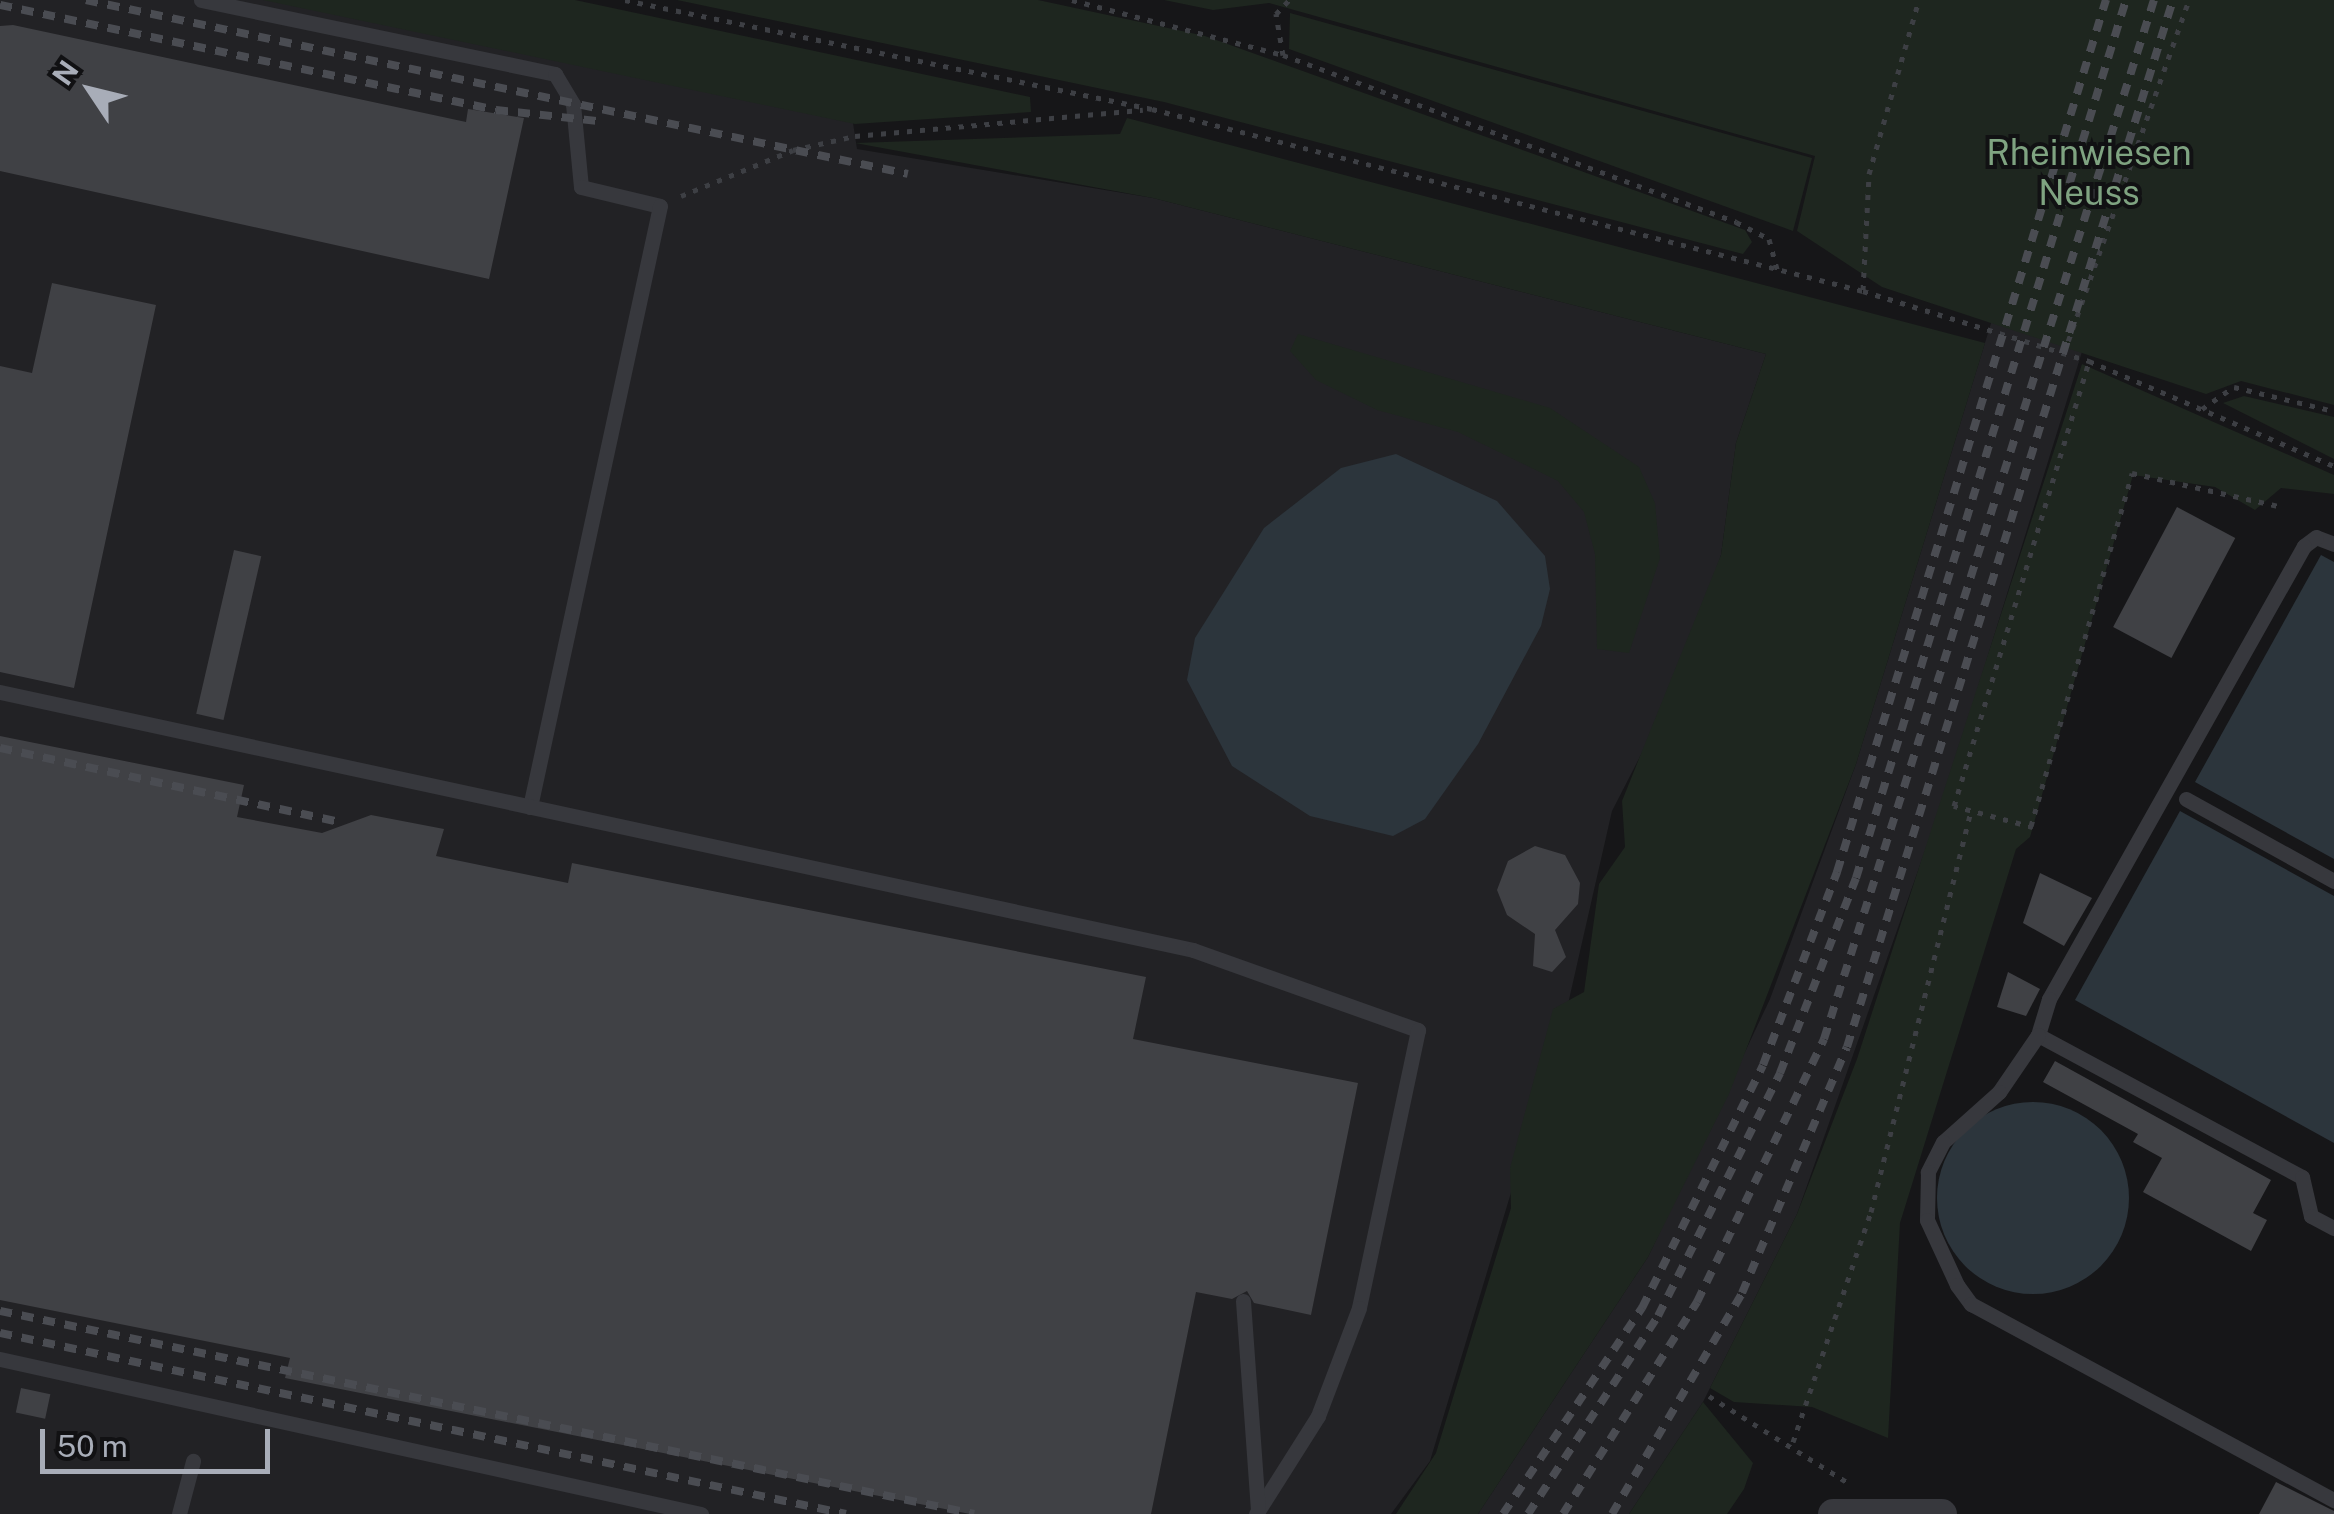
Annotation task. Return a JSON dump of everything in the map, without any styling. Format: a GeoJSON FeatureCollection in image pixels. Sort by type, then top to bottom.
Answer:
{"type":"FeatureCollection","features":[{"type":"Feature","properties":{"kind":"street"},"geometry":{"type":"LineString","coordinates":[[1833,1514],[1865,1507],[1942,1514]]}},
{"type":"Feature","properties":{"kind":"lane"},"geometry":{"type":"LineString","coordinates":[[201,0],[554,74],[572,104],[581,187],[660,206],[530,806]]}},
{"type":"Feature","properties":{"kind":"lane"},"geometry":{"type":"LineString","coordinates":[[2334,544],[2316,537],[2304,546],[2049,999],[2038,1035],[1999,1092],[1943,1142],[1928,1172],[1927,1220],[1951,1276],[1972,1304],[2334,1500]]}},
{"type":"Feature","properties":{"kind":"lane"},"geometry":{"type":"LineString","coordinates":[[0,692],[1193,950],[1418,1030],[1359,1308],[1318,1416],[1257,1513]]}},
{"type":"Feature","properties":{"kind":"lane"},"geometry":{"type":"LineString","coordinates":[[2186,799],[2334,880]]}},
{"type":"Feature","properties":{"kind":"lane"},"geometry":{"type":"LineString","coordinates":[[2038,1035],[2302,1177],[2311,1216],[2334,1228]]}},
{"type":"Feature","properties":{"kind":"lane"},"geometry":{"type":"LineString","coordinates":[[1242,1301],[1257,1513]]}},
{"type":"Feature","properties":{"kind":"lane"},"geometry":{"type":"LineString","coordinates":[[0,1359],[701,1514]]}},
{"type":"Feature","properties":{"kind":"lane"},"geometry":{"type":"LineString","coordinates":[[180,1514],[193,1462]]}},
{"type":"Feature","properties":{"kind":"path"},"geometry":{"type":"LineString","coordinates":[[625,0],[1152,109],[1778,276],[1863,291],[2088,361],[2334,466]]}},
{"type":"Feature","properties":{"kind":"path"},"geometry":{"type":"LineString","coordinates":[[1072,0],[1284,55],[1736,222],[1769,239],[1778,276]]}},
{"type":"Feature","properties":{"kind":"path"},"geometry":{"type":"LineString","coordinates":[[1284,55],[1276,14],[1289,0]]}},
{"type":"Feature","properties":{"kind":"path"},"geometry":{"type":"LineString","coordinates":[[1863,291],[1869,174],[1919,0]]}},
{"type":"Feature","properties":{"kind":"path"},"geometry":{"type":"LineString","coordinates":[[2064,353],[2189,0]]}},
{"type":"Feature","properties":{"kind":"path"},"geometry":{"type":"LineString","coordinates":[[660,206],[743,168],[855,136],[1152,109]]}},
{"type":"Feature","properties":{"kind":"path"},"geometry":{"type":"LineString","coordinates":[[2088,361],[1954,806],[2032,827],[2132,473],[2278,506]]}},
{"type":"Feature","properties":{"kind":"path"},"geometry":{"type":"LineString","coordinates":[[2202,409],[2234,387],[2334,411]]}},
{"type":"Feature","properties":{"kind":"path"},"geometry":{"type":"LineString","coordinates":[[1793,1442],[1871,1212],[1972,811]]}},
{"type":"Feature","properties":{"kind":"path"},"geometry":{"type":"LineString","coordinates":[[1709,1396],[1793,1442],[1844,1477],[1865,1507]]}},
{"type":"Feature","properties":{"kind":"shaded area"},"geometry":{"type":"Polygon","coordinates":[[[0,0],[279,0],[853,123],[857,149],[1153,198],[1766,354],[1736,443],[1721,555],[1682,675],[1612,811],[1568,1004],[1430,1461],[1391,1514],[0,1514],[0,0]]]}},
{"type":"Feature","properties":{"kind":"shaded area"},"geometry":{"type":"Polygon","coordinates":[[[2090,0],[2191,0],[1945,794],[1797,1214],[1703,1402],[1629,1514],[1478,1514],[1648,1257],[1770,999],[1856,764],[2090,0]]]}},
{"type":"Feature","properties":{"kind":"shaded area"},"geometry":{"type":"Polygon","coordinates":[[[1396,454],[1497,501],[1545,556],[1550,589],[1541,626],[1478,744],[1425,819],[1393,836],[1310,816],[1232,766],[1187,680],[1195,638],[1264,528],[1341,468],[1396,454]]]}},
{"type":"Feature","properties":{"kind":"shaded area"},"geometry":{"type":"Polygon","coordinates":[[[2321,555],[2334,562],[2334,859],[2195,782],[2321,555]]]}},
{"type":"Feature","properties":{"kind":"shaded area"},"geometry":{"type":"Polygon","coordinates":[[[2180,811],[2334,896],[2334,1143],[2075,1000],[2180,811]]]}},
{"type":"Feature","properties":{"kind":"shaded area"},"geometry":{"type":"Polygon","coordinates":[[[2033,1102],[2070,1109],[2101,1130],[2122,1161],[2129,1198],[2122,1235],[2101,1266],[2070,1287],[2033,1294],[1996,1287],[1965,1266],[1944,1235],[1937,1198],[1944,1161],[1965,1130],[1996,1109],[2033,1102]]]}},
{"type":"Feature","properties":{"kind":"green space"},"geometry":{"type":"Polygon","coordinates":[[[263,0],[575,0],[1030,97],[1031,112],[855,124],[263,0]]]}},
{"type":"Feature","properties":{"kind":"green space"},"geometry":{"type":"Polygon","coordinates":[[[677,0],[1038,0],[1205,36],[1745,230],[1752,242],[1743,254],[1164,102],[677,0]]]}},
{"type":"Feature","properties":{"kind":"green space","name":"Rheinwiesen Neuss"},"geometry":{"type":"Polygon","coordinates":[[[1164,0],[2334,0],[2334,405],[2241,381],[2206,394],[1882,287],[1797,231],[1815,156],[1269,3],[1213,10],[1164,0]]]}},
{"type":"Feature","properties":{"kind":"green space"},"geometry":{"type":"Polygon","coordinates":[[[1290,13],[1812,158],[1793,231],[1289,49],[1290,13]]]}},
{"type":"Feature","properties":{"kind":"green space"},"geometry":{"type":"Polygon","coordinates":[[[1127,118],[1985,343],[1856,764],[1729,1094],[1648,1257],[1478,1514],[1396,1514],[1436,1453],[1511,1208],[1510,1168],[1553,1009],[1584,992],[1599,884],[1625,847],[1622,801],[1721,555],[1736,443],[1766,354],[1153,198],[855,143],[1120,134],[1127,118]]]}},
{"type":"Feature","properties":{"kind":"green space"},"geometry":{"type":"Polygon","coordinates":[[[1298,334],[1550,408],[1639,467],[1655,503],[1660,558],[1629,653],[1597,649],[1595,554],[1584,512],[1558,481],[1458,432],[1377,410],[1316,380],[1290,351],[1298,334]]]}},
{"type":"Feature","properties":{"kind":"green space"},"geometry":{"type":"Polygon","coordinates":[[[2082,364],[2334,475],[2334,494],[2281,488],[2255,510],[2215,487],[2133,475],[2030,837],[2016,849],[1900,1223],[1888,1438],[1812,1407],[1734,1402],[1710,1388],[1797,1214],[1857,1059],[2082,364]]]}},
{"type":"Feature","properties":{"kind":"green space"},"geometry":{"type":"Polygon","coordinates":[[[2244,396],[2334,417],[2334,459],[2223,403],[2244,396]]]}},
{"type":"Feature","properties":{"kind":"green space"},"geometry":{"type":"Polygon","coordinates":[[[1703,1402],[1753,1463],[1744,1489],[1727,1514],[1629,1514],[1703,1402]]]}},
{"type":"Feature","properties":{"kind":"building"},"geometry":{"type":"Polygon","coordinates":[[[13,25],[466,122],[468,109],[524,118],[489,279],[0,171],[0,26],[13,25]]]}},
{"type":"Feature","properties":{"kind":"building"},"geometry":{"type":"Polygon","coordinates":[[[52,283],[156,305],[74,688],[0,672],[0,366],[32,373],[52,283]]]}},
{"type":"Feature","properties":{"kind":"building"},"geometry":{"type":"Polygon","coordinates":[[[2177,507],[2235,538],[2171,658],[2113,627],[2177,507]]]}},
{"type":"Feature","properties":{"kind":"building"},"geometry":{"type":"Polygon","coordinates":[[[234,550],[261,556],[223,720],[196,714],[234,550]]]}},
{"type":"Feature","properties":{"kind":"building"},"geometry":{"type":"Polygon","coordinates":[[[0,736],[244,785],[237,817],[322,833],[371,815],[444,829],[436,856],[568,883],[572,863],[1146,977],[1133,1039],[1358,1083],[1311,1315],[1254,1303],[1247,1291],[1232,1299],[1196,1292],[1151,1514],[970,1514],[285,1378],[290,1358],[0,1300],[0,736]]]}},
{"type":"Feature","properties":{"kind":"building"},"geometry":{"type":"Polygon","coordinates":[[[1535,846],[1565,855],[1580,883],[1578,904],[1555,930],[1566,957],[1552,972],[1533,966],[1535,934],[1507,915],[1497,890],[1508,861],[1535,846]]]}},
{"type":"Feature","properties":{"kind":"building"},"geometry":{"type":"Polygon","coordinates":[[[2040,873],[2092,898],[2064,946],[2023,923],[2040,873]]]}},
{"type":"Feature","properties":{"kind":"building"},"geometry":{"type":"Polygon","coordinates":[[[2008,972],[2040,989],[2026,1016],[1997,1007],[2008,972]]]}},
{"type":"Feature","properties":{"kind":"building"},"geometry":{"type":"Polygon","coordinates":[[[2055,1061],[2271,1180],[2253,1213],[2267,1220],[2251,1251],[2143,1192],[2162,1158],[2133,1142],[2138,1134],[2043,1082],[2055,1061]]]}},
{"type":"Feature","properties":{"kind":"building"},"geometry":{"type":"Polygon","coordinates":[[[21,1388],[50,1394],[45,1419],[16,1412],[21,1388]]]}},
{"type":"Feature","properties":{"kind":"building"},"geometry":{"type":"Polygon","coordinates":[[[2276,1482],[2334,1511],[2334,1514],[2259,1514],[2276,1482]]]}},
{"type":"Feature","properties":{"kind":"railway"},"geometry":{"type":"LineString","coordinates":[[86,0],[908,174]]}},
{"type":"Feature","properties":{"kind":"railway"},"geometry":{"type":"LineString","coordinates":[[1503,1514],[1642,1308],[1763,1065],[1837,872],[2106,0]]}},
{"type":"Feature","properties":{"kind":"railway"},"geometry":{"type":"LineString","coordinates":[[1528,1514],[1658,1316],[1780,1073],[1856,878],[2126,0]]}},
{"type":"Feature","properties":{"kind":"railway"},"geometry":{"type":"LineString","coordinates":[[1563,1514],[1697,1302],[1824,1039],[2154,0]]}},
{"type":"Feature","properties":{"kind":"railway"},"geometry":{"type":"LineString","coordinates":[[1612,1514],[1742,1293],[1847,1047],[2173,0]]}},
{"type":"Feature","properties":{"kind":"railway"},"geometry":{"type":"LineString","coordinates":[[0,5],[496,110],[598,121]]}},
{"type":"Feature","properties":{"kind":"railway"},"geometry":{"type":"LineString","coordinates":[[0,748],[343,823]]}},
{"type":"Feature","properties":{"kind":"railway"},"geometry":{"type":"LineString","coordinates":[[0,1311],[974,1514]]}},
{"type":"Feature","properties":{"kind":"railway"},"geometry":{"type":"LineString","coordinates":[[0,1333],[846,1514]]}}]}
